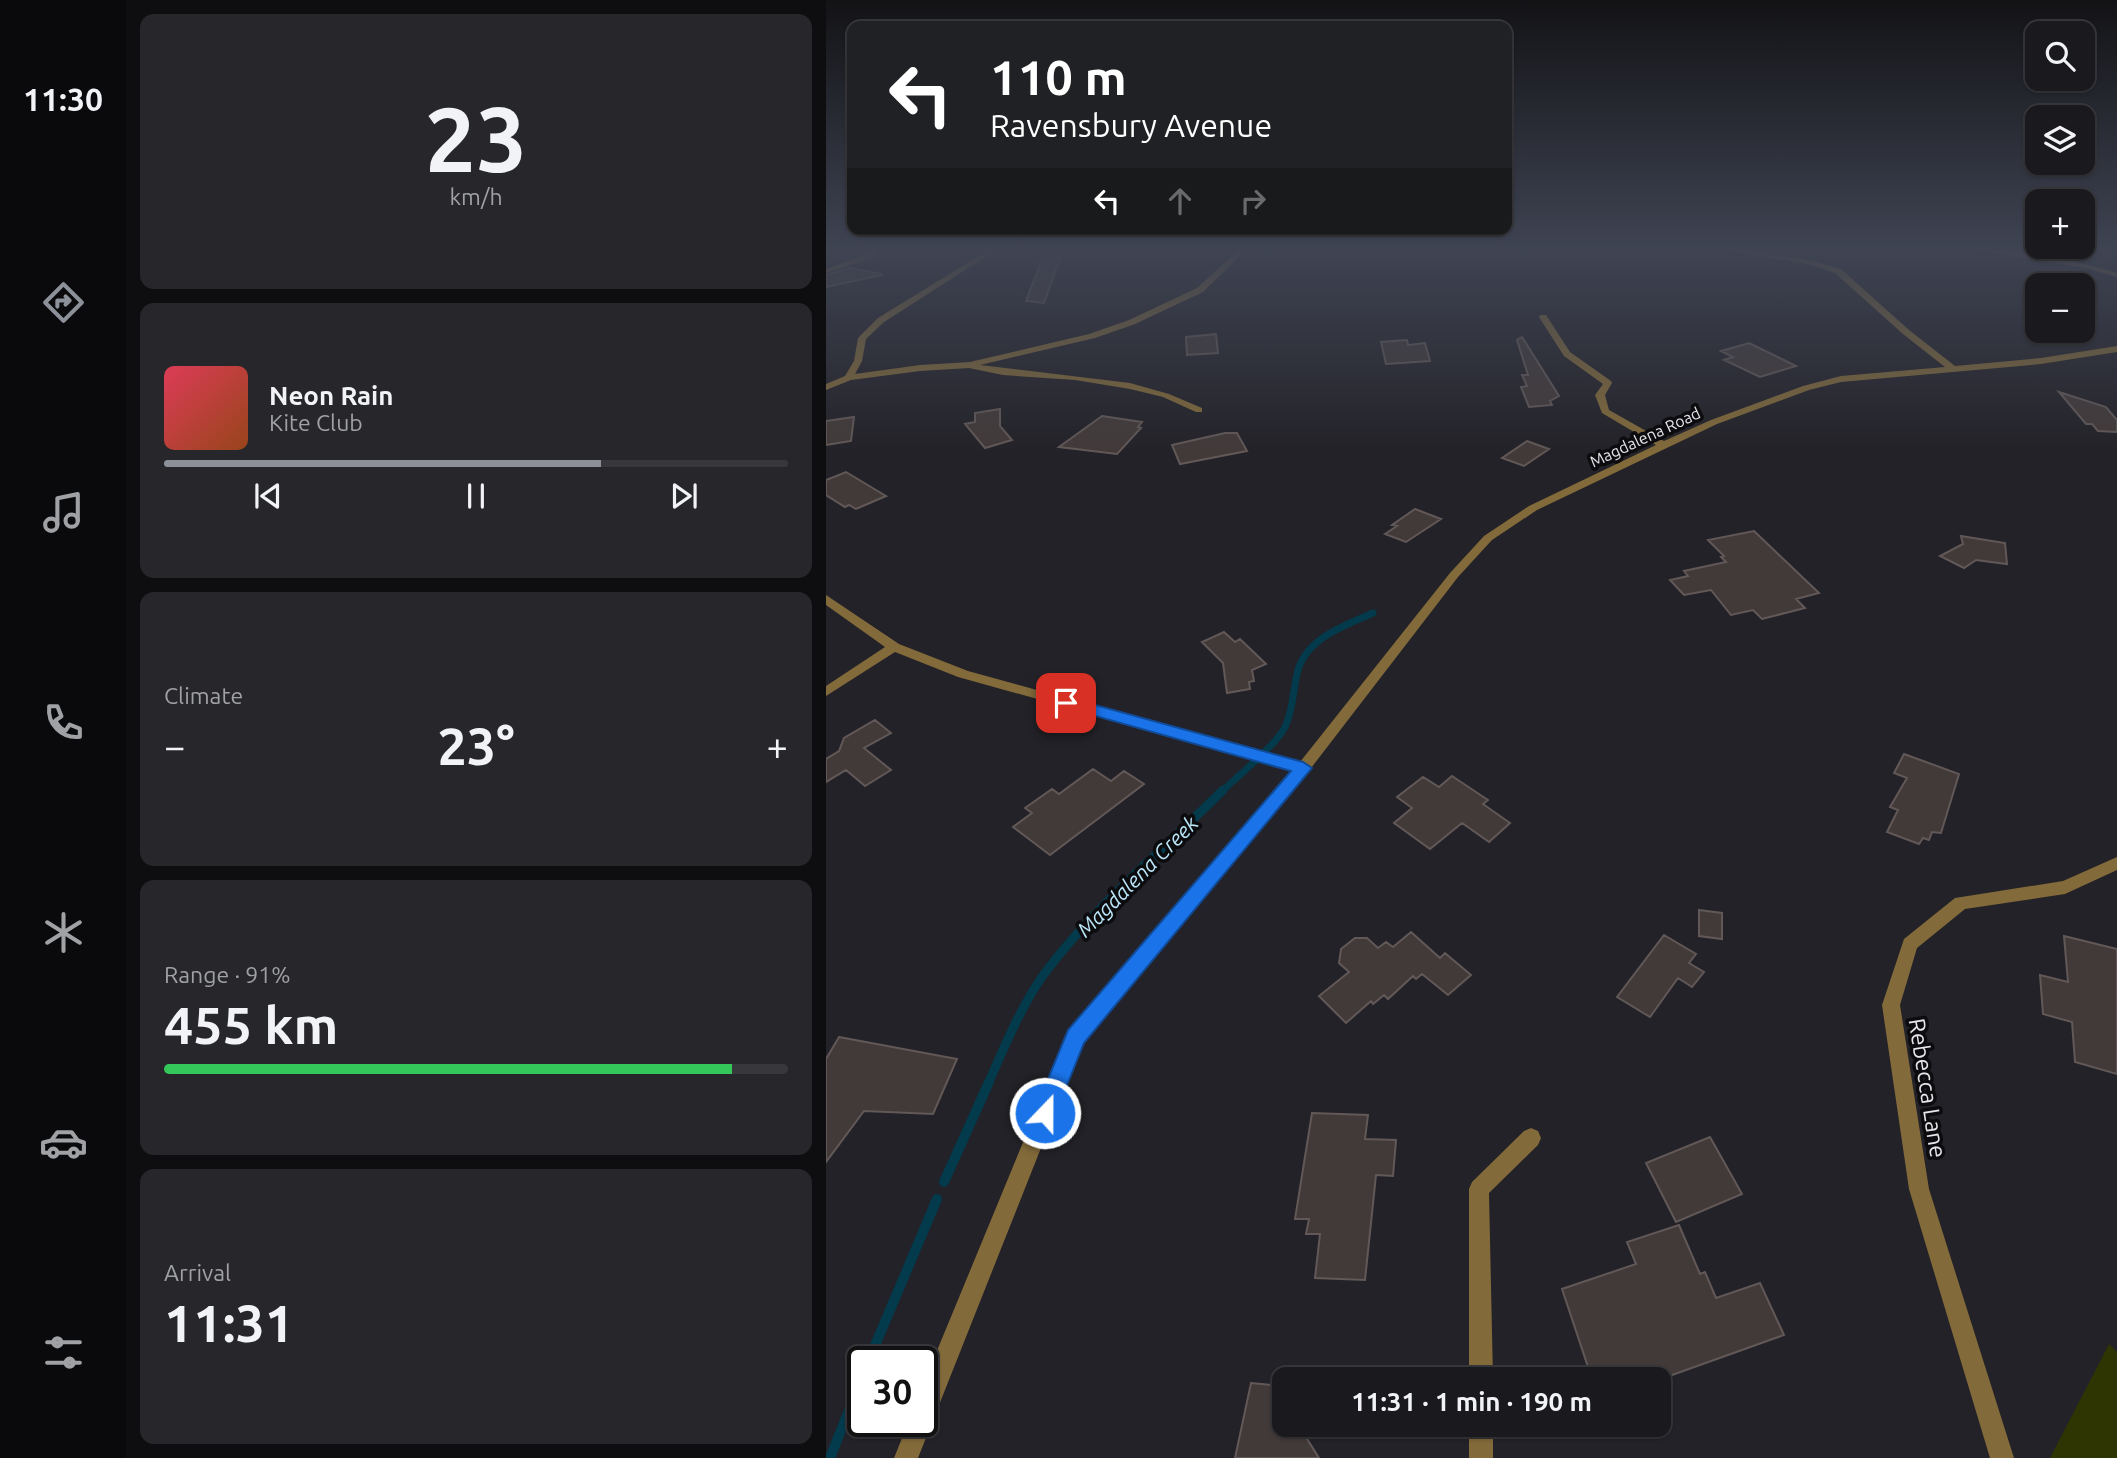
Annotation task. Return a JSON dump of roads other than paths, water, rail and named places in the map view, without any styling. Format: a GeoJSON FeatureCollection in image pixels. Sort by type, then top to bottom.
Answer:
{"type":"FeatureCollection","features":[{"type":"Feature","properties":{"kind":"street"},"geometry":{"type":"LineString","coordinates":[[849,378],[858,361],[862,338],[886,317]]}},
{"type":"Feature","properties":{"kind":"street"},"geometry":{"type":"LineString","coordinates":[[826,387],[849,378],[920,368],[970,365],[1092,336],[1143,317]]}},
{"type":"Feature","properties":{"kind":"street"},"geometry":{"type":"LineString","coordinates":[[1543,317],[1567,354],[1608,383],[1600,395],[1605,411],[1651,440],[1664,445]]}},
{"type":"Feature","properties":{"kind":"street"},"geometry":{"type":"LineString","coordinates":[[1889,317],[1953,369]]}},
{"type":"Feature","properties":{"kind":"street","name":"Magdalena Road"},"geometry":{"type":"LineString","coordinates":[[938,1377],[1076,1037],[1303,768],[1454,575],[1488,538],[1533,508],[1664,445],[1714,422],[1805,388],[1841,379],[2041,361],[2117,349]]}},
{"type":"Feature","properties":{"kind":"street"},"geometry":{"type":"LineString","coordinates":[[970,365],[991,372],[1061,376],[1129,386],[1181,400],[1199,410]]}},
{"type":"Feature","properties":{"kind":"street"},"geometry":{"type":"LineString","coordinates":[[826,599],[894,647],[963,674],[1303,768]]}},
{"type":"Feature","properties":{"kind":"street"},"geometry":{"type":"LineString","coordinates":[[826,692],[894,647]]}},
{"type":"Feature","properties":{"kind":"street","name":"Rebecca Lane"},"geometry":{"type":"LineString","coordinates":[[2003,1458],[1919,1189],[1891,1005],[1910,944],[1961,903],[2065,887],[2117,863]]}},
{"type":"Feature","properties":{"kind":"street"},"geometry":{"type":"LineString","coordinates":[[1481,1367],[1479,1189],[1531,1138]]}},
{"type":"Feature","properties":{"kind":"street","name":"Magdalena Road"},"geometry":{"type":"LineString","coordinates":[[906,1458],[914,1437]]}},
{"type":"Feature","properties":{"kind":"street"},"geometry":{"type":"LineString","coordinates":[[1481,1437],[1481,1458]]}},
{"type":"Feature","properties":{"kind":"waterway","name":"Magdalena Creek"},"geometry":{"type":"LineString","coordinates":[[1221,792],[1281,734],[1288,721],[1297,674],[1308,652],[1327,635],[1373,613]]}},
{"type":"Feature","properties":{"kind":"waterway","name":"Magdalena Creek"},"geometry":{"type":"LineString","coordinates":[[988,1084],[1013,1028],[1044,974],[1107,902],[1223,790]]}},
{"type":"Feature","properties":{"kind":"waterway","name":"Magdalena Creek"},"geometry":{"type":"LineString","coordinates":[[944,1182],[989,1082]]}},
{"type":"Feature","properties":{"kind":"waterway","name":"Magdalena Creek"},"geometry":{"type":"LineString","coordinates":[[875,1346],[937,1199]]}},
{"type":"Feature","properties":{"kind":"waterway","name":"Magdalena Creek"},"geometry":{"type":"LineString","coordinates":[[830,1458],[847,1415]]}}]}
